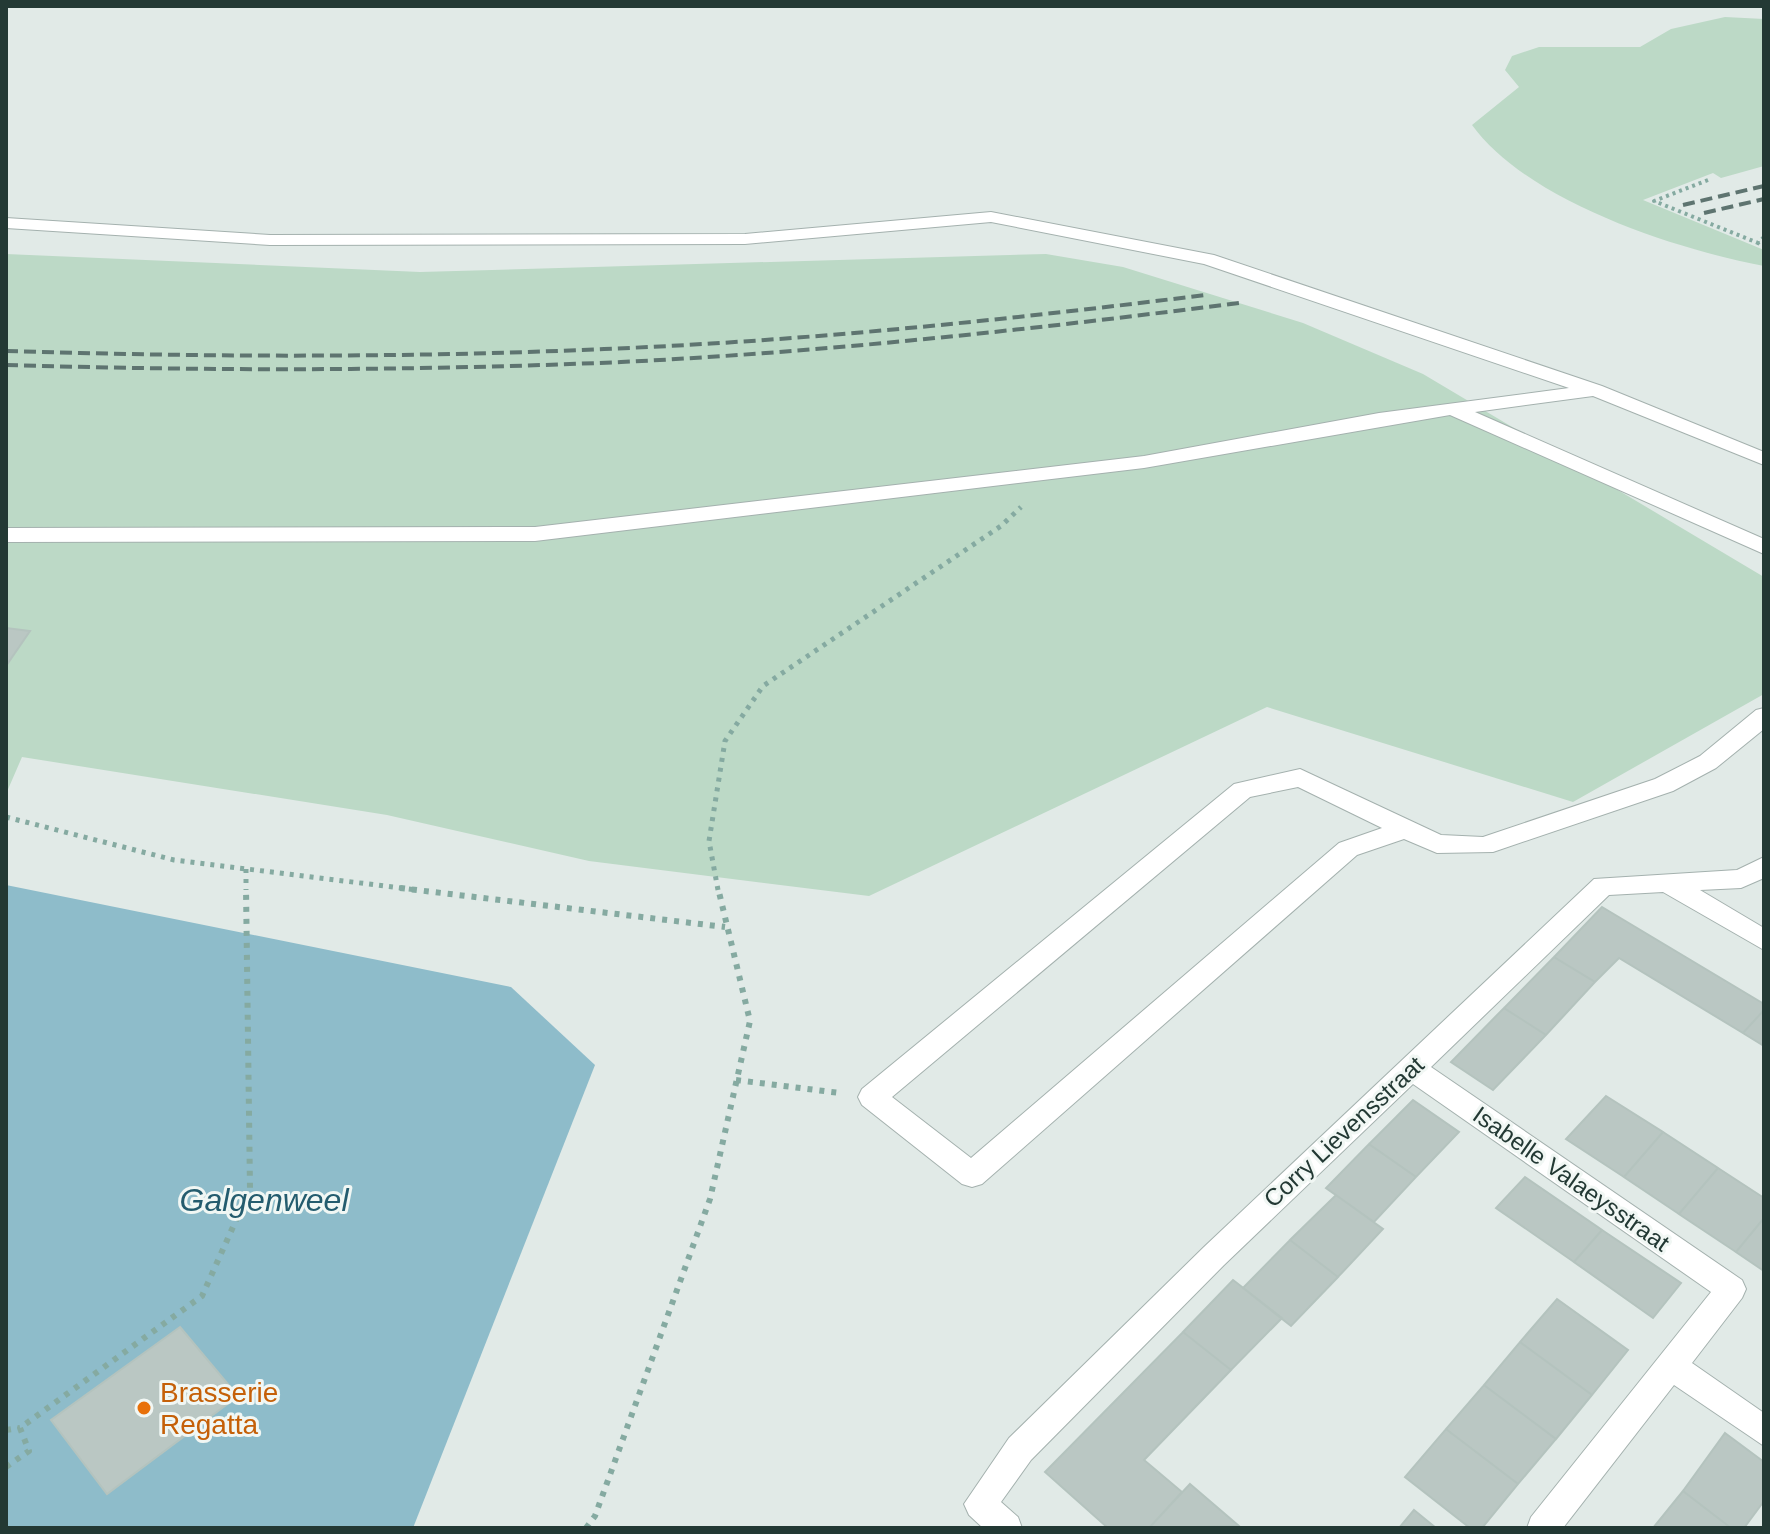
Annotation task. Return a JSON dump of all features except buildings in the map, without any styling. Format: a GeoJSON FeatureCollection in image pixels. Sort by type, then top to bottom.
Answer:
{"type":"FeatureCollection","features":[{"type":"Feature","properties":{"kind":"street"},"geometry":{"type":"LineString","coordinates":[[6,223],[270,240],[745,239],[991,217],[1208,259],[1595,390],[1764,459]]}},
{"type":"Feature","properties":{"kind":"street"},"geometry":{"type":"LineString","coordinates":[[6,535],[45,538],[535,534],[1144,462],[1452,409],[1595,390]]}},
{"type":"Feature","properties":{"kind":"street"},"geometry":{"type":"LineString","coordinates":[[1452,409],[1764,547]]}},
{"type":"Feature","properties":{"kind":"street"},"geometry":{"type":"LineString","coordinates":[[1408,828],[1348,849],[972,1175],[872,1097],[1243,790],[1300,778],[1408,828],[1437,844],[1484,846],[1664,785],[1708,762],[1764,716]]}},
{"type":"Feature","properties":{"kind":"street","name":"Corry Lievensstraat"},"geometry":{"type":"LineString","coordinates":[[1006,1528],[980,1504],[1020,1449],[1214,1256],[1603,886],[1741,879],[1764,866]]}},
{"type":"Feature","properties":{"kind":"street"},"geometry":{"type":"LineString","coordinates":[[1667,883],[1764,940]]}},
{"type":"Feature","properties":{"kind":"street","name":"Isabelle Valaeysstraat"},"geometry":{"type":"LineString","coordinates":[[1412,1068],[1731,1289],[1673,1367]]}},
{"type":"Feature","properties":{"kind":"street"},"geometry":{"type":"LineString","coordinates":[[1543,1528],[1673,1367],[1764,1431]]}},
{"type":"Feature","properties":{"kind":"path"},"geometry":{"type":"LineString","coordinates":[[1708,180],[1654,201],[1764,245]]}},
{"type":"Feature","properties":{"kind":"path"},"geometry":{"type":"LineString","coordinates":[[1758,243],[1764,237]]}},
{"type":"Feature","properties":{"kind":"path"},"geometry":{"type":"LineString","coordinates":[[586,1528],[595,1516],[710,1199],[750,1021],[725,927],[709,841],[725,741],[763,686],[1001,526],[1027,501]]}},
{"type":"Feature","properties":{"kind":"path"},"geometry":{"type":"LineString","coordinates":[[6,817],[174,860],[725,927]]}},
{"type":"Feature","properties":{"kind":"path"},"geometry":{"type":"LineString","coordinates":[[6,1430],[20,1428],[202,1296],[250,1189],[246,869]]}},
{"type":"Feature","properties":{"kind":"path"},"geometry":{"type":"LineString","coordinates":[[736,1080],[872,1097]]}},
{"type":"Feature","properties":{"kind":"path"},"geometry":{"type":"LineString","coordinates":[[6,1467],[29,1451],[20,1428]]}},
{"type":"Feature","properties":{"kind":"green space"},"geometry":{"type":"Polygon","coordinates":[[[1725,17],[1764,19],[1764,166],[1721,178],[1713,173],[1643,200],[1764,250],[1764,266],[1647,234],[1565,199],[1528,177],[1497,152],[1472,125],[1519,87],[1505,70],[1512,56],[1539,47],[1640,47],[1671,29],[1725,17]]]}},
{"type":"Feature","properties":{"kind":"green space"},"geometry":{"type":"Polygon","coordinates":[[[6,254],[420,272],[1046,254],[1123,267],[1303,323],[1423,374],[1764,577],[1764,694],[1573,802],[1267,707],[869,896],[589,861],[387,815],[22,757],[6,794],[6,254]]]}},
{"type":"Feature","properties":{"kind":"water","name":"Galgenweel"},"geometry":{"type":"Polygon","coordinates":[[[6,885],[511,987],[595,1065],[413,1528],[6,1528],[6,885]]]}},
{"type":"Feature","properties":{"kind":"railway"},"geometry":{"type":"LineString","coordinates":[[1683,205],[1764,186]]}},
{"type":"Feature","properties":{"kind":"railway"},"geometry":{"type":"LineString","coordinates":[[1704,213],[1764,199]]}},
{"type":"Feature","properties":{"kind":"railway"},"geometry":{"type":"LineString","coordinates":[[6,351],[305,356],[604,349],[755,341],[905,328],[1205,295]]}},
{"type":"Feature","properties":{"kind":"railway"},"geometry":{"type":"LineString","coordinates":[[6,365],[314,369],[621,362],[931,338],[1239,303]]}},
{"type":"Feature","properties":{"kind":"place","name":"Brasserie Regatta"},"geometry":{"type":"Point","coordinates":[144,1408]}}]}
